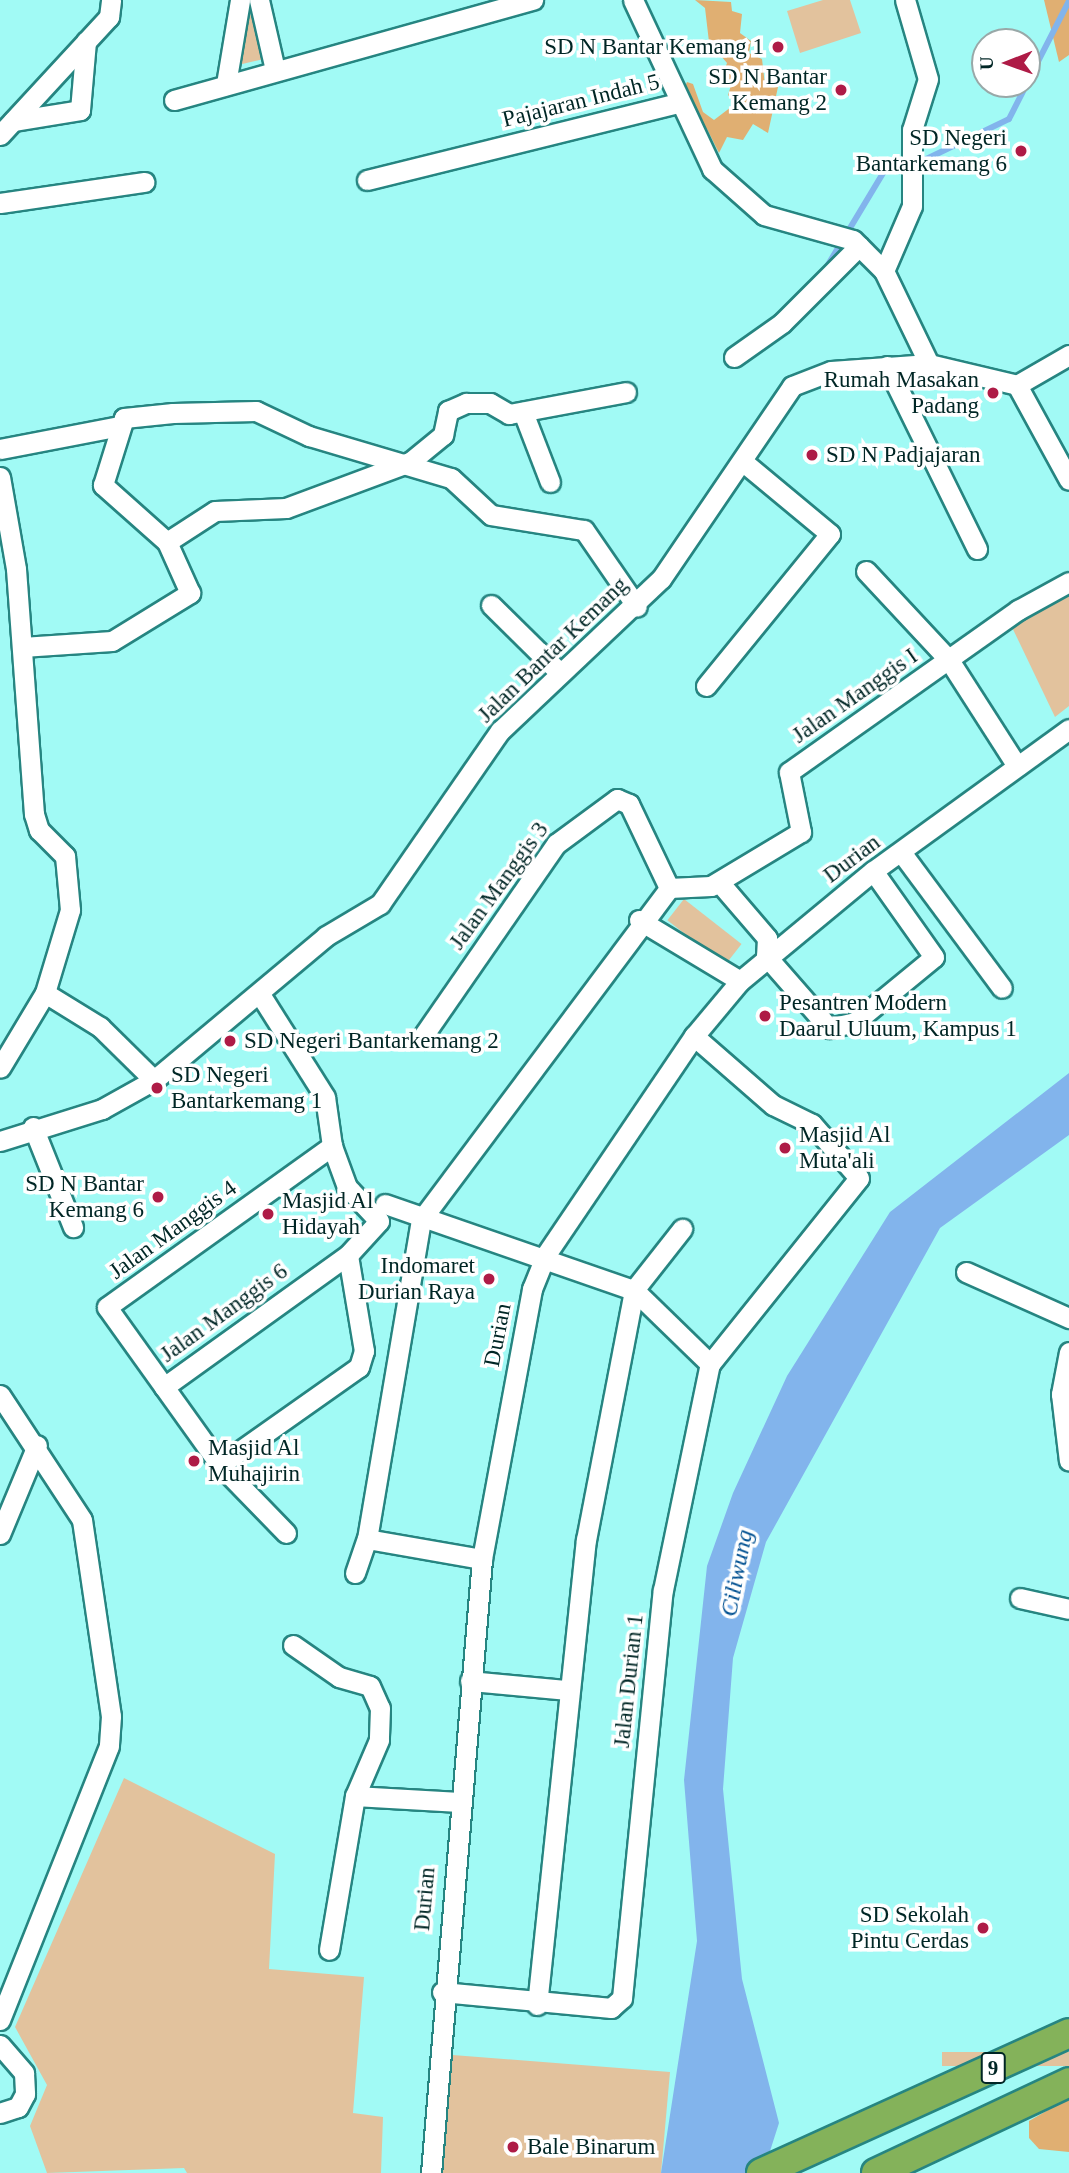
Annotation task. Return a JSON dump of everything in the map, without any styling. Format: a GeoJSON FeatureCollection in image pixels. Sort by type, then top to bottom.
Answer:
{"type":"FeatureCollection","features":[{"type":"Feature","properties":{"kind":"highway","name":"9"},"geometry":{"type":"LineString","coordinates":[[770,2169],[1069,2034]]}},
{"type":"Feature","properties":{"kind":"highway","name":"9"},"geometry":{"type":"LineString","coordinates":[[876,2173],[1069,2082]]}},
{"type":"Feature","properties":{"kind":"highway"},"geometry":{"type":"LineString","coordinates":[[917,2102],[936,2144]]}},
{"type":"Feature","properties":{"kind":"street"},"geometry":{"type":"LineString","coordinates":[[7,128],[109,17],[111,0]]}},
{"type":"Feature","properties":{"kind":"street"},"geometry":{"type":"LineString","coordinates":[[226,84],[240,0]]}},
{"type":"Feature","properties":{"kind":"street"},"geometry":{"type":"LineString","coordinates":[[259,0],[275,70]]}},
{"type":"Feature","properties":{"kind":"street"},"geometry":{"type":"LineString","coordinates":[[174,100],[533,0]]}},
{"type":"Feature","properties":{"kind":"street"},"geometry":{"type":"LineString","coordinates":[[633,0],[677,103]]}},
{"type":"Feature","properties":{"kind":"street"},"geometry":{"type":"LineString","coordinates":[[884,271],[912,206],[911,161],[928,72],[905,0]]}},
{"type":"Feature","properties":{"kind":"street"},"geometry":{"type":"LineString","coordinates":[[7,128],[80,110],[86,40]]}},
{"type":"Feature","properties":{"kind":"street","name":"Pajajaran Indah 5"},"geometry":{"type":"LineString","coordinates":[[367,180],[677,103],[712,169],[742,201],[790,224],[850,239]]}},
{"type":"Feature","properties":{"kind":"street"},"geometry":{"type":"LineString","coordinates":[[0,203],[144,182]]}},
{"type":"Feature","properties":{"kind":"street"},"geometry":{"type":"LineString","coordinates":[[734,357],[782,323],[850,239],[884,271],[929,365]]}},
{"type":"Feature","properties":{"kind":"street"},"geometry":{"type":"LineString","coordinates":[[1067,469],[1017,385],[1069,355]]}},
{"type":"Feature","properties":{"kind":"street","name":"Jalan Bantar Kemang"},"geometry":{"type":"LineString","coordinates":[[11,1135],[102,1109],[154,1080],[260,995],[326,936],[380,904],[500,731],[559,672],[637,607],[742,461],[792,386],[831,370],[929,365],[1017,385]]}},
{"type":"Feature","properties":{"kind":"street"},"geometry":{"type":"LineString","coordinates":[[887,366],[977,549]]}},
{"type":"Feature","properties":{"kind":"street"},"geometry":{"type":"LineString","coordinates":[[167,542],[215,511],[286,508],[410,462],[443,435],[452,409],[477,401],[509,414],[625,392]]}},
{"type":"Feature","properties":{"kind":"street"},"geometry":{"type":"LineString","coordinates":[[22,646],[112,641],[178,606],[191,590],[167,542],[103,485],[119,426],[124,418],[173,413],[256,411],[309,436],[410,462],[451,478],[491,515],[584,530],[637,607]]}},
{"type":"Feature","properties":{"kind":"street"},"geometry":{"type":"LineString","coordinates":[[523,412],[550,482]]}},
{"type":"Feature","properties":{"kind":"street"},"geometry":{"type":"LineString","coordinates":[[0,449],[119,426]]}},
{"type":"Feature","properties":{"kind":"street"},"geometry":{"type":"LineString","coordinates":[[706,686],[830,534],[742,461]]}},
{"type":"Feature","properties":{"kind":"street"},"geometry":{"type":"LineString","coordinates":[[0,477],[22,646],[35,823],[67,864],[68,926],[45,993],[0,1068]]}},
{"type":"Feature","properties":{"kind":"street"},"geometry":{"type":"LineString","coordinates":[[866,571],[949,660],[1017,766]]}},
{"type":"Feature","properties":{"kind":"street"},"geometry":{"type":"LineString","coordinates":[[949,660],[1069,582]]}},
{"type":"Feature","properties":{"kind":"street"},"geometry":{"type":"LineString","coordinates":[[491,606],[559,672]]}},
{"type":"Feature","properties":{"kind":"street","name":"Jalan Manggis I"},"geometry":{"type":"LineString","coordinates":[[669,888],[719,882],[802,831],[789,772],[949,660]]}},
{"type":"Feature","properties":{"kind":"street","name":"Durian"},"geometry":{"type":"LineString","coordinates":[[431,2173],[442,1992],[482,1559],[531,1289],[545,1256],[694,1035],[740,981],[766,956],[873,872],[1069,730]]}},
{"type":"Feature","properties":{"kind":"street","name":"Jalan Manggis 3"},"geometry":{"type":"LineString","coordinates":[[423,1035],[550,851],[617,799],[629,804],[669,888]]}},
{"type":"Feature","properties":{"kind":"street"},"geometry":{"type":"LineString","coordinates":[[901,852],[1002,988]]}},
{"type":"Feature","properties":{"kind":"street"},"geometry":{"type":"LineString","coordinates":[[719,882],[766,938],[766,956],[825,1027],[849,1024],[878,1005],[934,954],[873,872]]}},
{"type":"Feature","properties":{"kind":"street"},"geometry":{"type":"LineString","coordinates":[[355,1573],[367,1539],[421,1220],[639,920],[669,888]]}},
{"type":"Feature","properties":{"kind":"street"},"geometry":{"type":"LineString","coordinates":[[639,920],[740,981]]}},
{"type":"Feature","properties":{"kind":"street"},"geometry":{"type":"LineString","coordinates":[[45,993],[100,1027],[154,1080]]}},
{"type":"Feature","properties":{"kind":"street"},"geometry":{"type":"LineString","coordinates":[[260,995],[325,1097],[332,1146]]}},
{"type":"Feature","properties":{"kind":"street"},"geometry":{"type":"LineString","coordinates":[[385,1204],[421,1220],[545,1256],[634,1290],[710,1364],[859,1178],[812,1124],[773,1105],[694,1035]]}},
{"type":"Feature","properties":{"kind":"street"},"geometry":{"type":"LineString","coordinates":[[11,1135],[73,1227]]}},
{"type":"Feature","properties":{"kind":"street","name":"Jalan Manggis 6"},"geometry":{"type":"LineString","coordinates":[[164,1387],[348,1255],[379,1221],[347,1187],[332,1146]]}},
{"type":"Feature","properties":{"kind":"street","name":"Jalan Manggis 4"},"geometry":{"type":"LineString","coordinates":[[286,1533],[220,1465],[107,1307],[332,1146]]}},
{"type":"Feature","properties":{"kind":"street"},"geometry":{"type":"LineString","coordinates":[[442,1992],[537,2005],[567,1690],[586,1540],[634,1290],[682,1229]]}},
{"type":"Feature","properties":{"kind":"street"},"geometry":{"type":"LineString","coordinates":[[220,1465],[359,1367],[364,1351],[348,1255]]}},
{"type":"Feature","properties":{"kind":"street"},"geometry":{"type":"LineString","coordinates":[[966,1272],[1069,1318]]}},
{"type":"Feature","properties":{"kind":"street"},"geometry":{"type":"LineString","coordinates":[[1069,1352],[1060,1394],[1069,1461]]}},
{"type":"Feature","properties":{"kind":"street","name":"Jalan Durian 1"},"geometry":{"type":"LineString","coordinates":[[537,2005],[618,2005],[662,1602],[710,1364]]}},
{"type":"Feature","properties":{"kind":"street"},"geometry":{"type":"LineString","coordinates":[[0,1395],[37,1445],[82,1520],[111,1716],[109,1746],[0,2020]]}},
{"type":"Feature","properties":{"kind":"street"},"geometry":{"type":"LineString","coordinates":[[0,1534],[37,1445]]}},
{"type":"Feature","properties":{"kind":"street"},"geometry":{"type":"LineString","coordinates":[[367,1539],[482,1559]]}},
{"type":"Feature","properties":{"kind":"street"},"geometry":{"type":"LineString","coordinates":[[1020,1598],[1069,1609]]}},
{"type":"Feature","properties":{"kind":"street"},"geometry":{"type":"LineString","coordinates":[[293,1645],[340,1677],[377,1692],[379,1740],[355,1796],[329,1950]]}},
{"type":"Feature","properties":{"kind":"street"},"geometry":{"type":"LineString","coordinates":[[470,1681],[567,1690]]}},
{"type":"Feature","properties":{"kind":"street"},"geometry":{"type":"LineString","coordinates":[[355,1796],[459,1802]]}},
{"type":"Feature","properties":{"kind":"street"},"geometry":{"type":"LineString","coordinates":[[0,2045],[24,2073],[25,2094],[18,2107],[0,2113]]}},
{"type":"Feature","properties":{"kind":"shaded area"},"geometry":{"type":"Polygon","coordinates":[[[695,0],[731,2],[732,11],[742,14],[740,33],[751,41],[749,53],[762,59],[765,85],[778,87],[768,133],[753,124],[743,140],[727,137],[719,153],[707,129],[686,117],[681,95],[687,82],[693,84],[703,112],[714,120],[735,104],[728,95],[732,82],[723,74],[727,63],[709,42],[705,8],[695,0]]]}},
{"type":"Feature","properties":{"kind":"shaded area"},"geometry":{"type":"Polygon","coordinates":[[[823,0],[850,0],[861,33],[800,53],[787,11],[823,0]]]}},
{"type":"Feature","properties":{"kind":"shaded area"},"geometry":{"type":"Polygon","coordinates":[[[1044,0],[1069,0],[1069,55],[1059,62],[1044,0]]]}},
{"type":"Feature","properties":{"kind":"shaded area"},"geometry":{"type":"Polygon","coordinates":[[[248,6],[264,59],[238,65],[248,6]]]}},
{"type":"Feature","properties":{"kind":"shaded area"},"geometry":{"type":"Polygon","coordinates":[[[1069,588],[1069,706],[1055,717],[1010,623],[1069,588]]]}},
{"type":"Feature","properties":{"kind":"shaded area"},"geometry":{"type":"Polygon","coordinates":[[[684,899],[742,944],[725,965],[667,920],[684,899]]]}},
{"type":"Feature","properties":{"kind":"shaded area"},"geometry":{"type":"Polygon","coordinates":[[[124,1778],[275,1854],[269,1969],[364,1977],[353,2113],[383,2117],[381,2173],[187,2173],[184,2168],[47,2173],[30,2126],[47,2085],[15,2027],[124,1778]]]}},
{"type":"Feature","properties":{"kind":"shaded area"},"geometry":{"type":"Polygon","coordinates":[[[942,2052],[1069,2052],[1069,2066],[942,2066],[942,2052]]]}},
{"type":"Feature","properties":{"kind":"shaded area"},"geometry":{"type":"Polygon","coordinates":[[[440,2054],[670,2072],[661,2173],[433,2173],[440,2054]]]}},
{"type":"Feature","properties":{"kind":"shaded area"},"geometry":{"type":"Polygon","coordinates":[[[1069,2098],[1069,2152],[1039,2149],[1029,2138],[1029,2121],[1069,2098]]]}},
{"type":"Feature","properties":{"kind":"water","name":"Ciliwung"},"geometry":{"type":"Polygon","coordinates":[[[1069,1073],[1069,1135],[940,1228],[766,1542],[733,1658],[723,1789],[742,1979],[779,2123],[763,2173],[661,2173],[697,1941],[684,1780],[707,1566],[733,1493],[787,1376],[890,1212],[1069,1073]]]}},
{"type":"Feature","properties":{"kind":"waterway"},"geometry":{"type":"LineString","coordinates":[[1041,56],[1069,1]]}},
{"type":"Feature","properties":{"kind":"waterway"},"geometry":{"type":"LineString","coordinates":[[826,268],[889,163],[916,164],[1009,119],[1020,98]]}},
{"type":"Feature","properties":{"kind":"place","name":"SD N Bantar Kemang 1"},"geometry":{"type":"Point","coordinates":[778,47]}},
{"type":"Feature","properties":{"kind":"place","name":"SD N Bantar Kemang 2"},"geometry":{"type":"Point","coordinates":[841,90]}},
{"type":"Feature","properties":{"kind":"place","name":"SD Negeri Bantarkemang 6"},"geometry":{"type":"Point","coordinates":[1021,151]}},
{"type":"Feature","properties":{"kind":"place","name":"Rumah Masakan Padang"},"geometry":{"type":"Point","coordinates":[993,393]}},
{"type":"Feature","properties":{"kind":"place","name":"SD N Padjajaran"},"geometry":{"type":"Point","coordinates":[812,455]}},
{"type":"Feature","properties":{"kind":"place","name":"Pesantren Modern Daarul Uluum, Kampus 1"},"geometry":{"type":"Point","coordinates":[765,1016]}},
{"type":"Feature","properties":{"kind":"place","name":"SD Negeri Bantarkemang 2"},"geometry":{"type":"Point","coordinates":[230,1041]}},
{"type":"Feature","properties":{"kind":"place","name":"SD Negeri Bantarkemang 1"},"geometry":{"type":"Point","coordinates":[157,1088]}},
{"type":"Feature","properties":{"kind":"place","name":"Masjid Al Muta'ali"},"geometry":{"type":"Point","coordinates":[785,1148]}},
{"type":"Feature","properties":{"kind":"place","name":"SD N Bantar Kemang 6"},"geometry":{"type":"Point","coordinates":[158,1197]}},
{"type":"Feature","properties":{"kind":"place","name":"Masjid Al Hidayah"},"geometry":{"type":"Point","coordinates":[268,1214]}},
{"type":"Feature","properties":{"kind":"place","name":"Indomaret Durian Raya"},"geometry":{"type":"Point","coordinates":[489,1279]}},
{"type":"Feature","properties":{"kind":"place","name":"Masjid Al Muhajirin"},"geometry":{"type":"Point","coordinates":[194,1461]}},
{"type":"Feature","properties":{"kind":"place","name":"SD Sekolah Pintu Cerdas"},"geometry":{"type":"Point","coordinates":[983,1928]}},
{"type":"Feature","properties":{"kind":"place","name":"Bale Binarum"},"geometry":{"type":"Point","coordinates":[513,2147]}}]}
